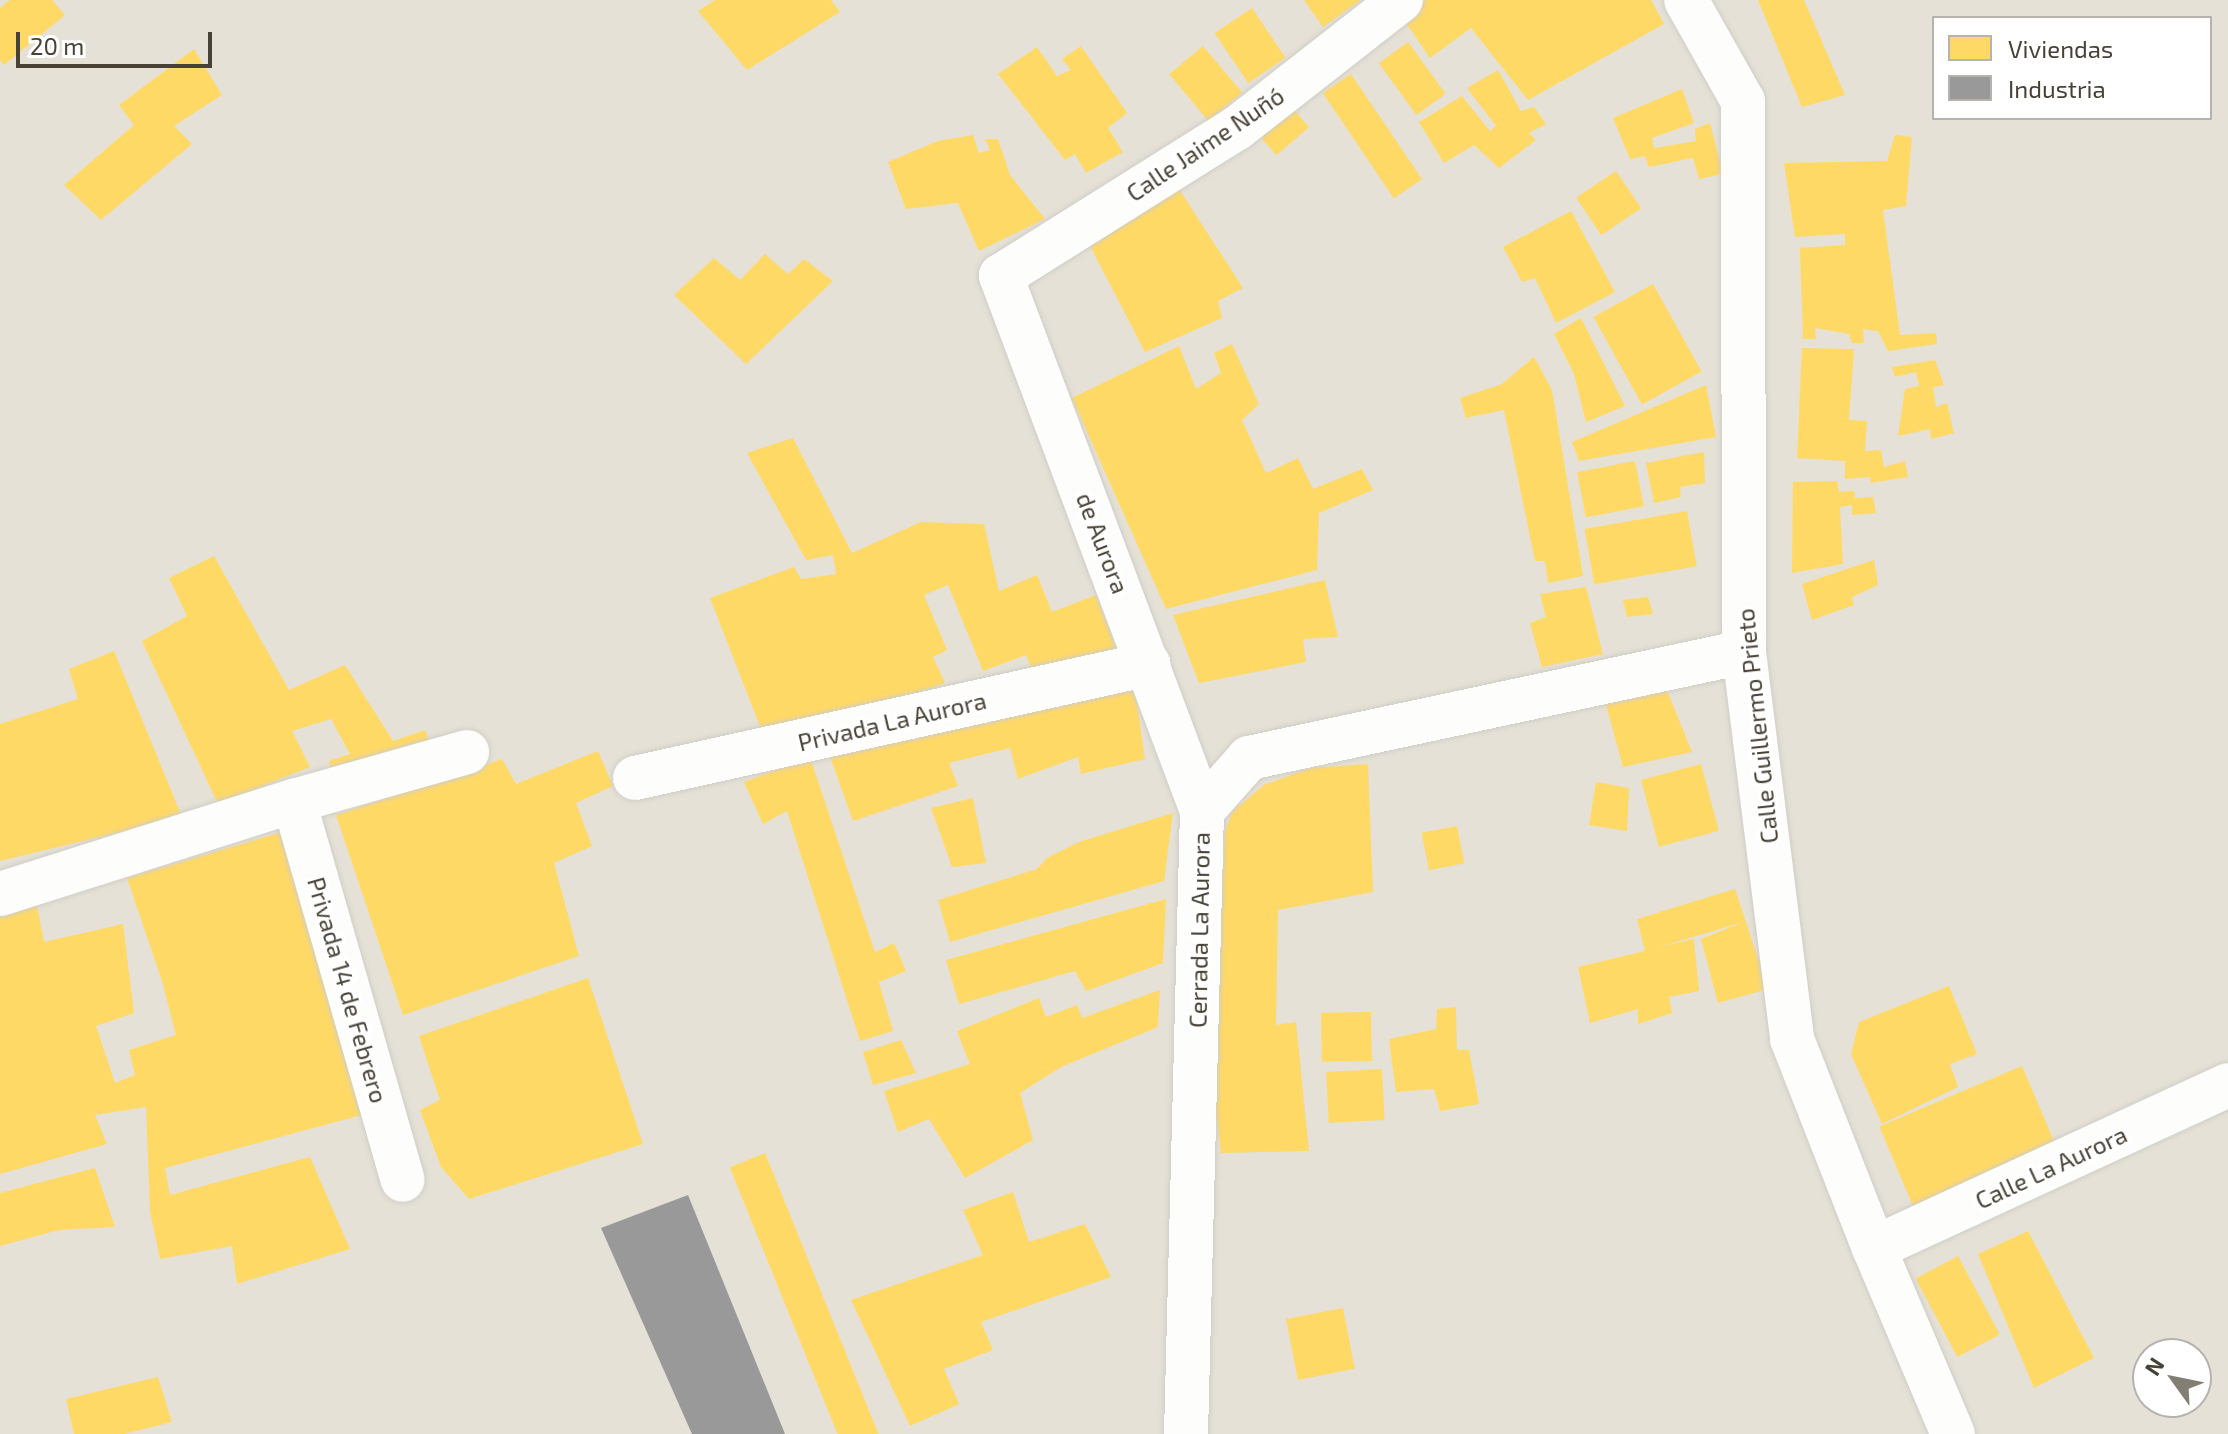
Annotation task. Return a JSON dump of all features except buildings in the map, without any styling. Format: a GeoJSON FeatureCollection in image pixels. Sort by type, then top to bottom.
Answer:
{"type":"FeatureCollection","features":[{"type":"Feature","properties":{"kind":"street","name":"Calle Jaime Nuñó"},"geometry":{"type":"LineString","coordinates":[[1001,276],[1237,128],[1401,0]]}},
{"type":"Feature","properties":{"kind":"street","name":"Calle Guillermo Prieto"},"geometry":{"type":"LineString","coordinates":[[1686,0],[1743,101],[1744,652],[1792,1039],[1874,1248],[1953,1434]]}},
{"type":"Feature","properties":{"kind":"street","name":"de Aurora"},"geometry":{"type":"LineString","coordinates":[[1001,276],[1202,811]]}},
{"type":"Feature","properties":{"kind":"street","name":"Cerrada La Aurora"},"geometry":{"type":"LineString","coordinates":[[1186,1434],[1202,811],[1249,758],[1744,652]]}},
{"type":"Feature","properties":{"kind":"street","name":"Privada La Aurora"},"geometry":{"type":"LineString","coordinates":[[635,778],[1149,664]]}},
{"type":"Feature","properties":{"kind":"street"},"geometry":{"type":"LineString","coordinates":[[0,894],[294,801],[467,752]]}},
{"type":"Feature","properties":{"kind":"street","name":"Privada 14 de Febrero"},"geometry":{"type":"LineString","coordinates":[[294,801],[403,1180]]}},
{"type":"Feature","properties":{"kind":"street","name":"Calle La Aurora"},"geometry":{"type":"LineString","coordinates":[[1874,1248],[2228,1085]]}},
{"type":"Feature","properties":{"kind":"shaded area"},"geometry":{"type":"Polygon","coordinates":[[[0,0],[2228,0],[2228,1434],[0,1434],[0,0]]]}}]}
